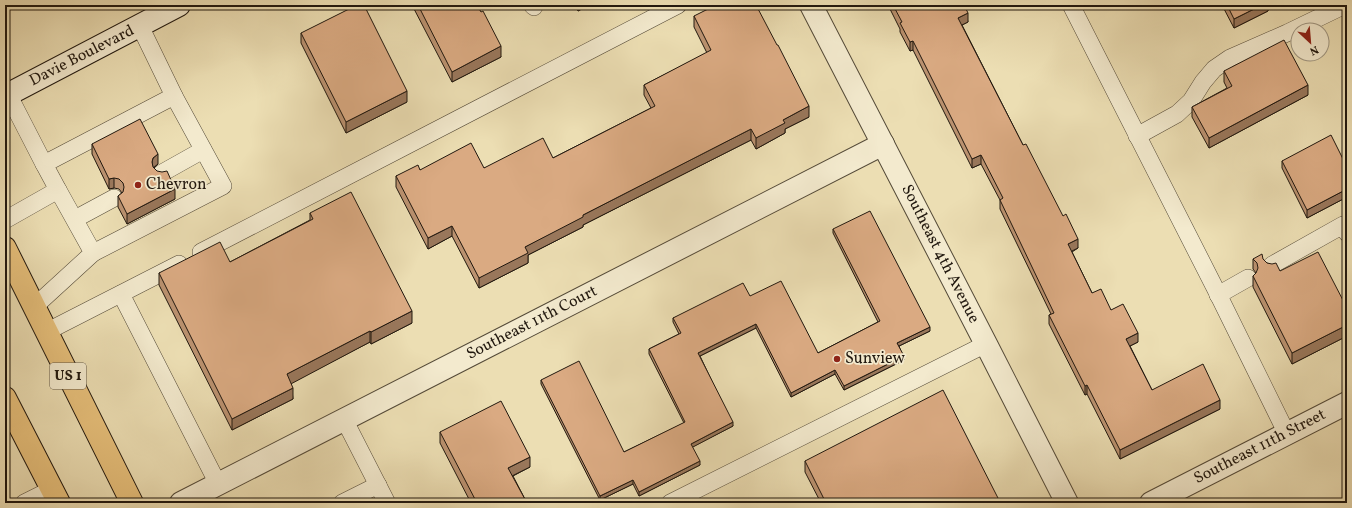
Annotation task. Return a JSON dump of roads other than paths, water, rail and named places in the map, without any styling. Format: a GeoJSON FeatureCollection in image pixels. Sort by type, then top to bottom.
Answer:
{"type":"FeatureCollection","features":[{"type":"Feature","properties":{"kind":"main road","name":"US 1"},"geometry":{"type":"LineString","coordinates":[[5,248],[132,503]]}},
{"type":"Feature","properties":{"kind":"main road"},"geometry":{"type":"LineString","coordinates":[[5,398],[11,426],[56,496]]}},
{"type":"Feature","properties":{"kind":"street","name":"Davie Boulevard"},"geometry":{"type":"LineString","coordinates":[[6,95],[179,5]]}},
{"type":"Feature","properties":{"kind":"street","name":"Southeast 4th Avenue"},"geometry":{"type":"LineString","coordinates":[[811,5],[1067,503]]}},
{"type":"Feature","properties":{"kind":"street","name":"Southeast 11th Court"},"geometry":{"type":"LineString","coordinates":[[181,503],[883,144]]}},
{"type":"Feature","properties":{"kind":"street","name":"Southeast 11th Street"},"geometry":{"type":"LineString","coordinates":[[1151,503],[1347,403]]}},
{"type":"Feature","properties":{"kind":"lane"},"geometry":{"type":"LineString","coordinates":[[46,332],[678,5]]}},
{"type":"Feature","properties":{"kind":"lane"},"geometry":{"type":"LineString","coordinates":[[1071,5],[1218,295],[1286,434]]}},
{"type":"Feature","properties":{"kind":"lane"},"geometry":{"type":"LineString","coordinates":[[1137,136],[1177,114],[1191,101],[1203,82],[1214,69],[1230,58],[1345,5]]}},
{"type":"Feature","properties":{"kind":"lane"},"geometry":{"type":"LineString","coordinates":[[34,307],[93,253],[222,186],[174,96],[140,26]]}},
{"type":"Feature","properties":{"kind":"lane"},"geometry":{"type":"LineString","coordinates":[[6,95],[93,253]]}},
{"type":"Feature","properties":{"kind":"lane"},"geometry":{"type":"LineString","coordinates":[[44,164],[174,96]]}},
{"type":"Feature","properties":{"kind":"lane"},"geometry":{"type":"LineString","coordinates":[[162,173],[203,150]]}},
{"type":"Feature","properties":{"kind":"lane"},"geometry":{"type":"LineString","coordinates":[[5,220],[58,190]]}},
{"type":"Feature","properties":{"kind":"lane"},"geometry":{"type":"LineString","coordinates":[[75,219],[114,198]]}},
{"type":"Feature","properties":{"kind":"lane"},"geometry":{"type":"LineString","coordinates":[[1272,264],[1345,229]]}},
{"type":"Feature","properties":{"kind":"lane"},"geometry":{"type":"LineString","coordinates":[[1218,295],[1248,278]]}},
{"type":"Feature","properties":{"kind":"lane"},"geometry":{"type":"LineString","coordinates":[[121,294],[218,484]]}},
{"type":"Feature","properties":{"kind":"lane"},"geometry":{"type":"LineString","coordinates":[[670,503],[986,344]]}},
{"type":"Feature","properties":{"kind":"lane"},"geometry":{"type":"LineString","coordinates":[[344,419],[387,503]]}},
{"type":"Feature","properties":{"kind":"lane"},"geometry":{"type":"LineString","coordinates":[[342,503],[378,485]]}},
{"type":"Feature","properties":{"kind":"lane"},"geometry":{"type":"LineString","coordinates":[[24,503],[56,496]]}},
{"type":"Feature","properties":{"kind":"place","name":"Chevron"},"geometry":{"type":"Point","coordinates":[138,185]}},
{"type":"Feature","properties":{"kind":"place","name":"Sunview"},"geometry":{"type":"Point","coordinates":[837,359]}}]}
